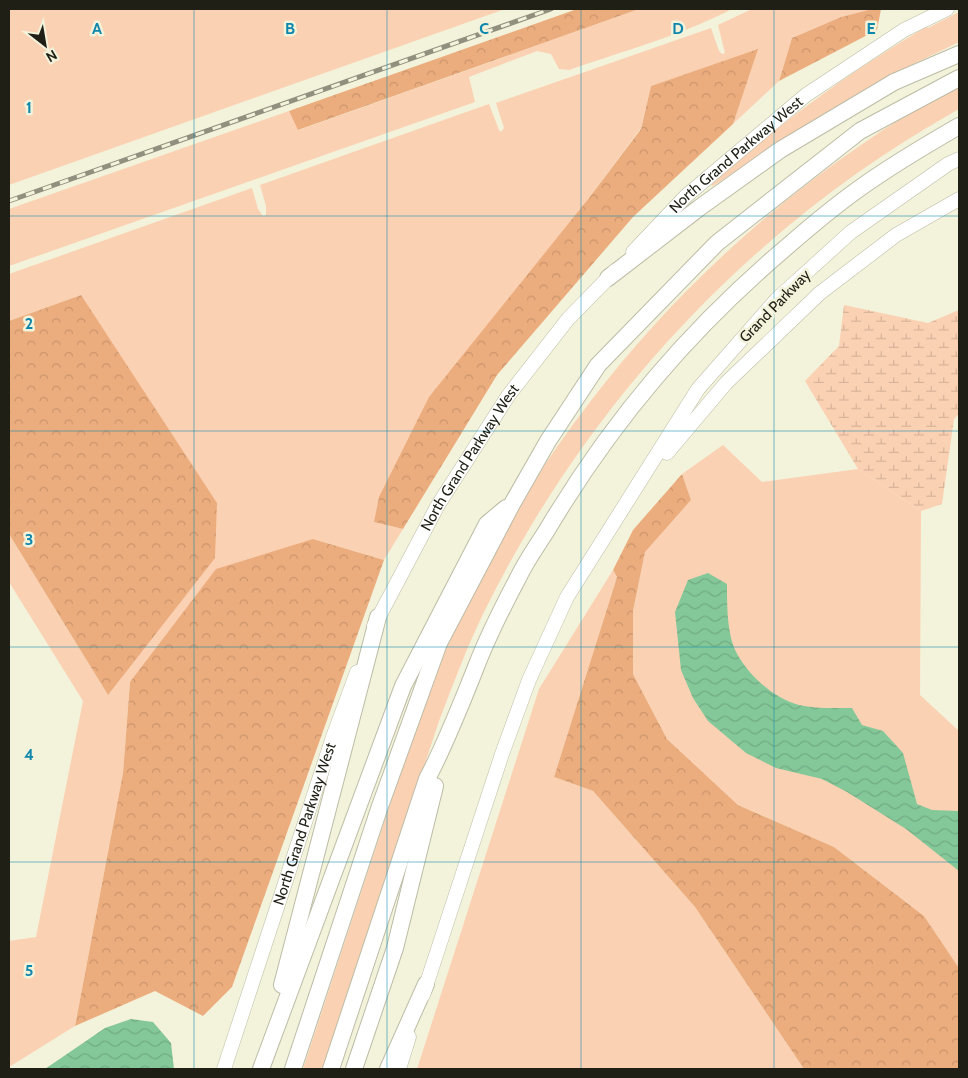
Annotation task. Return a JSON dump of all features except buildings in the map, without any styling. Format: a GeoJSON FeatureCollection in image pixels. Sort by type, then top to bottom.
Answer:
{"type":"FeatureCollection","features":[{"type":"Feature","properties":{"kind":"highway"},"geometry":{"type":"LineString","coordinates":[[608,278],[699,208],[780,150],[894,82],[959,54]]}},
{"type":"Feature","properties":{"kind":"highway"},"geometry":{"type":"LineString","coordinates":[[293,1069],[379,809],[439,643],[512,504],[548,441],[598,366],[717,243],[860,131],[959,78]]}},
{"type":"Feature","properties":{"kind":"highway"},"geometry":{"type":"LineString","coordinates":[[331,1069],[427,779],[446,743],[475,669],[518,577],[569,492],[628,410],[706,320],[750,277],[859,188],[909,155],[959,126]]}},
{"type":"Feature","properties":{"kind":"highway"},"geometry":{"type":"LineString","coordinates":[[261,1069],[403,686],[487,524],[512,504]]}},
{"type":"Feature","properties":{"kind":"highway"},"geometry":{"type":"LineString","coordinates":[[270,1043],[279,993],[378,618]]}},
{"type":"Feature","properties":{"kind":"highway"},"geometry":{"type":"LineString","coordinates":[[354,1069],[395,948],[446,743]]}},
{"type":"Feature","properties":{"kind":"highway"},"geometry":{"type":"LineString","coordinates":[[388,1069],[426,984]]}},
{"type":"Feature","properties":{"kind":"main road","name":"North Grand Parkway West"},"geometry":{"type":"LineString","coordinates":[[224,1069],[333,737],[378,618],[438,505],[508,396],[568,320],[686,196],[806,95],[904,30],[947,9]]}},
{"type":"Feature","properties":{"kind":"main road","name":"Grand Parkway"},"geometry":{"type":"LineString","coordinates":[[632,494],[698,389],[777,299],[851,232],[959,158]]}},
{"type":"Feature","properties":{"kind":"main road"},"geometry":{"type":"LineString","coordinates":[[399,1069],[502,754],[530,680],[567,597],[632,494],[726,383],[820,293],[896,235],[959,198]]}},
{"type":"Feature","properties":{"kind":"green space"},"geometry":{"type":"Polygon","coordinates":[[[9,9],[505,9],[9,185],[9,9]]]}},
{"type":"Feature","properties":{"kind":"green space"},"geometry":{"type":"Polygon","coordinates":[[[577,9],[639,9],[298,130],[289,111],[577,9]]]}},
{"type":"Feature","properties":{"kind":"green space"},"geometry":{"type":"Polygon","coordinates":[[[639,9],[732,9],[672,35],[569,70],[559,69],[551,54],[537,51],[469,77],[475,102],[9,266],[9,209],[289,111],[299,130],[639,9]]]}},
{"type":"Feature","properties":{"kind":"green space"},"geometry":{"type":"Polygon","coordinates":[[[752,9],[872,9],[841,17],[792,38],[779,81],[733,124],[757,50],[651,86],[641,128],[589,198],[374,522],[403,529],[384,560],[313,539],[130,682],[123,773],[75,1026],[9,1067],[9,941],[36,937],[83,701],[9,582],[9,534],[108,695],[81,295],[9,321],[9,274],[252,188],[258,209],[263,216],[266,215],[266,206],[260,185],[489,104],[501,132],[504,128],[496,103],[711,28],[719,51],[722,54],[725,53],[718,25],[752,9]]]}},
{"type":"Feature","properties":{"kind":"green space"},"geometry":{"type":"Polygon","coordinates":[[[872,9],[881,9],[877,30],[779,81],[792,38],[841,17],[872,9]]]}},
{"type":"Feature","properties":{"kind":"green space"},"geometry":{"type":"Polygon","coordinates":[[[959,12],[959,42],[899,71],[713,186],[711,185],[788,120],[841,81],[926,27],[928,28],[959,12]]]}},
{"type":"Feature","properties":{"kind":"green space"},"geometry":{"type":"Polygon","coordinates":[[[758,49],[733,124],[633,217],[497,375],[403,529],[374,522],[379,497],[429,397],[589,198],[641,129],[651,86],[758,49]]]}},
{"type":"Feature","properties":{"kind":"green space"},"geometry":{"type":"Polygon","coordinates":[[[959,84],[959,109],[884,155],[812,207],[745,263],[683,325],[625,391],[572,462],[525,536],[471,640],[439,721],[324,1069],[303,1069],[436,669],[450,638],[517,511],[549,458],[590,402],[629,354],[670,308],[713,265],[758,224],[806,185],[906,115],[959,84]]]}},
{"type":"Feature","properties":{"kind":"green space"},"geometry":{"type":"Polygon","coordinates":[[[81,295],[217,503],[215,558],[108,695],[9,534],[9,321],[81,295]]]}},
{"type":"Feature","properties":{"kind":"green space"},"geometry":{"type":"Polygon","coordinates":[[[844,305],[928,323],[959,310],[959,414],[954,419],[942,504],[921,511],[858,469],[805,381],[839,346],[844,305]]]}},
{"type":"Feature","properties":{"kind":"green space"},"geometry":{"type":"Polygon","coordinates":[[[723,445],[762,482],[858,469],[921,511],[920,695],[959,731],[959,968],[924,916],[834,847],[738,805],[667,739],[633,674],[633,611],[645,551],[691,500],[682,474],[723,445]]]}},
{"type":"Feature","properties":{"kind":"green space"},"geometry":{"type":"Polygon","coordinates":[[[682,474],[691,500],[645,552],[633,611],[633,674],[667,739],[738,805],[834,847],[924,916],[959,968],[959,1069],[804,1069],[695,907],[593,791],[554,777],[617,577],[613,570],[633,530],[682,474]]]}},
{"type":"Feature","properties":{"kind":"green space"},"geometry":{"type":"Polygon","coordinates":[[[313,539],[384,560],[232,987],[203,1016],[155,991],[75,1026],[123,773],[130,682],[216,569],[313,539]]]}},
{"type":"Feature","properties":{"kind":"green space"},"geometry":{"type":"Polygon","coordinates":[[[613,570],[617,577],[554,777],[593,791],[695,907],[804,1069],[417,1069],[539,689],[613,570]]]}},
{"type":"Feature","properties":{"kind":"water"},"geometry":{"type":"Polygon","coordinates":[[[708,573],[727,584],[728,623],[731,638],[738,655],[751,674],[769,690],[799,705],[818,708],[852,708],[862,725],[883,731],[903,753],[917,804],[932,810],[959,811],[959,871],[906,829],[847,792],[822,779],[776,768],[746,753],[708,721],[693,698],[681,670],[675,612],[688,580],[708,573]]]}},
{"type":"Feature","properties":{"kind":"water"},"geometry":{"type":"Polygon","coordinates":[[[131,1019],[153,1022],[171,1043],[174,1069],[45,1069],[105,1028],[131,1019]]]}},
{"type":"Feature","properties":{"kind":"railway"},"geometry":{"type":"LineString","coordinates":[[9,201],[551,9]]}}]}
